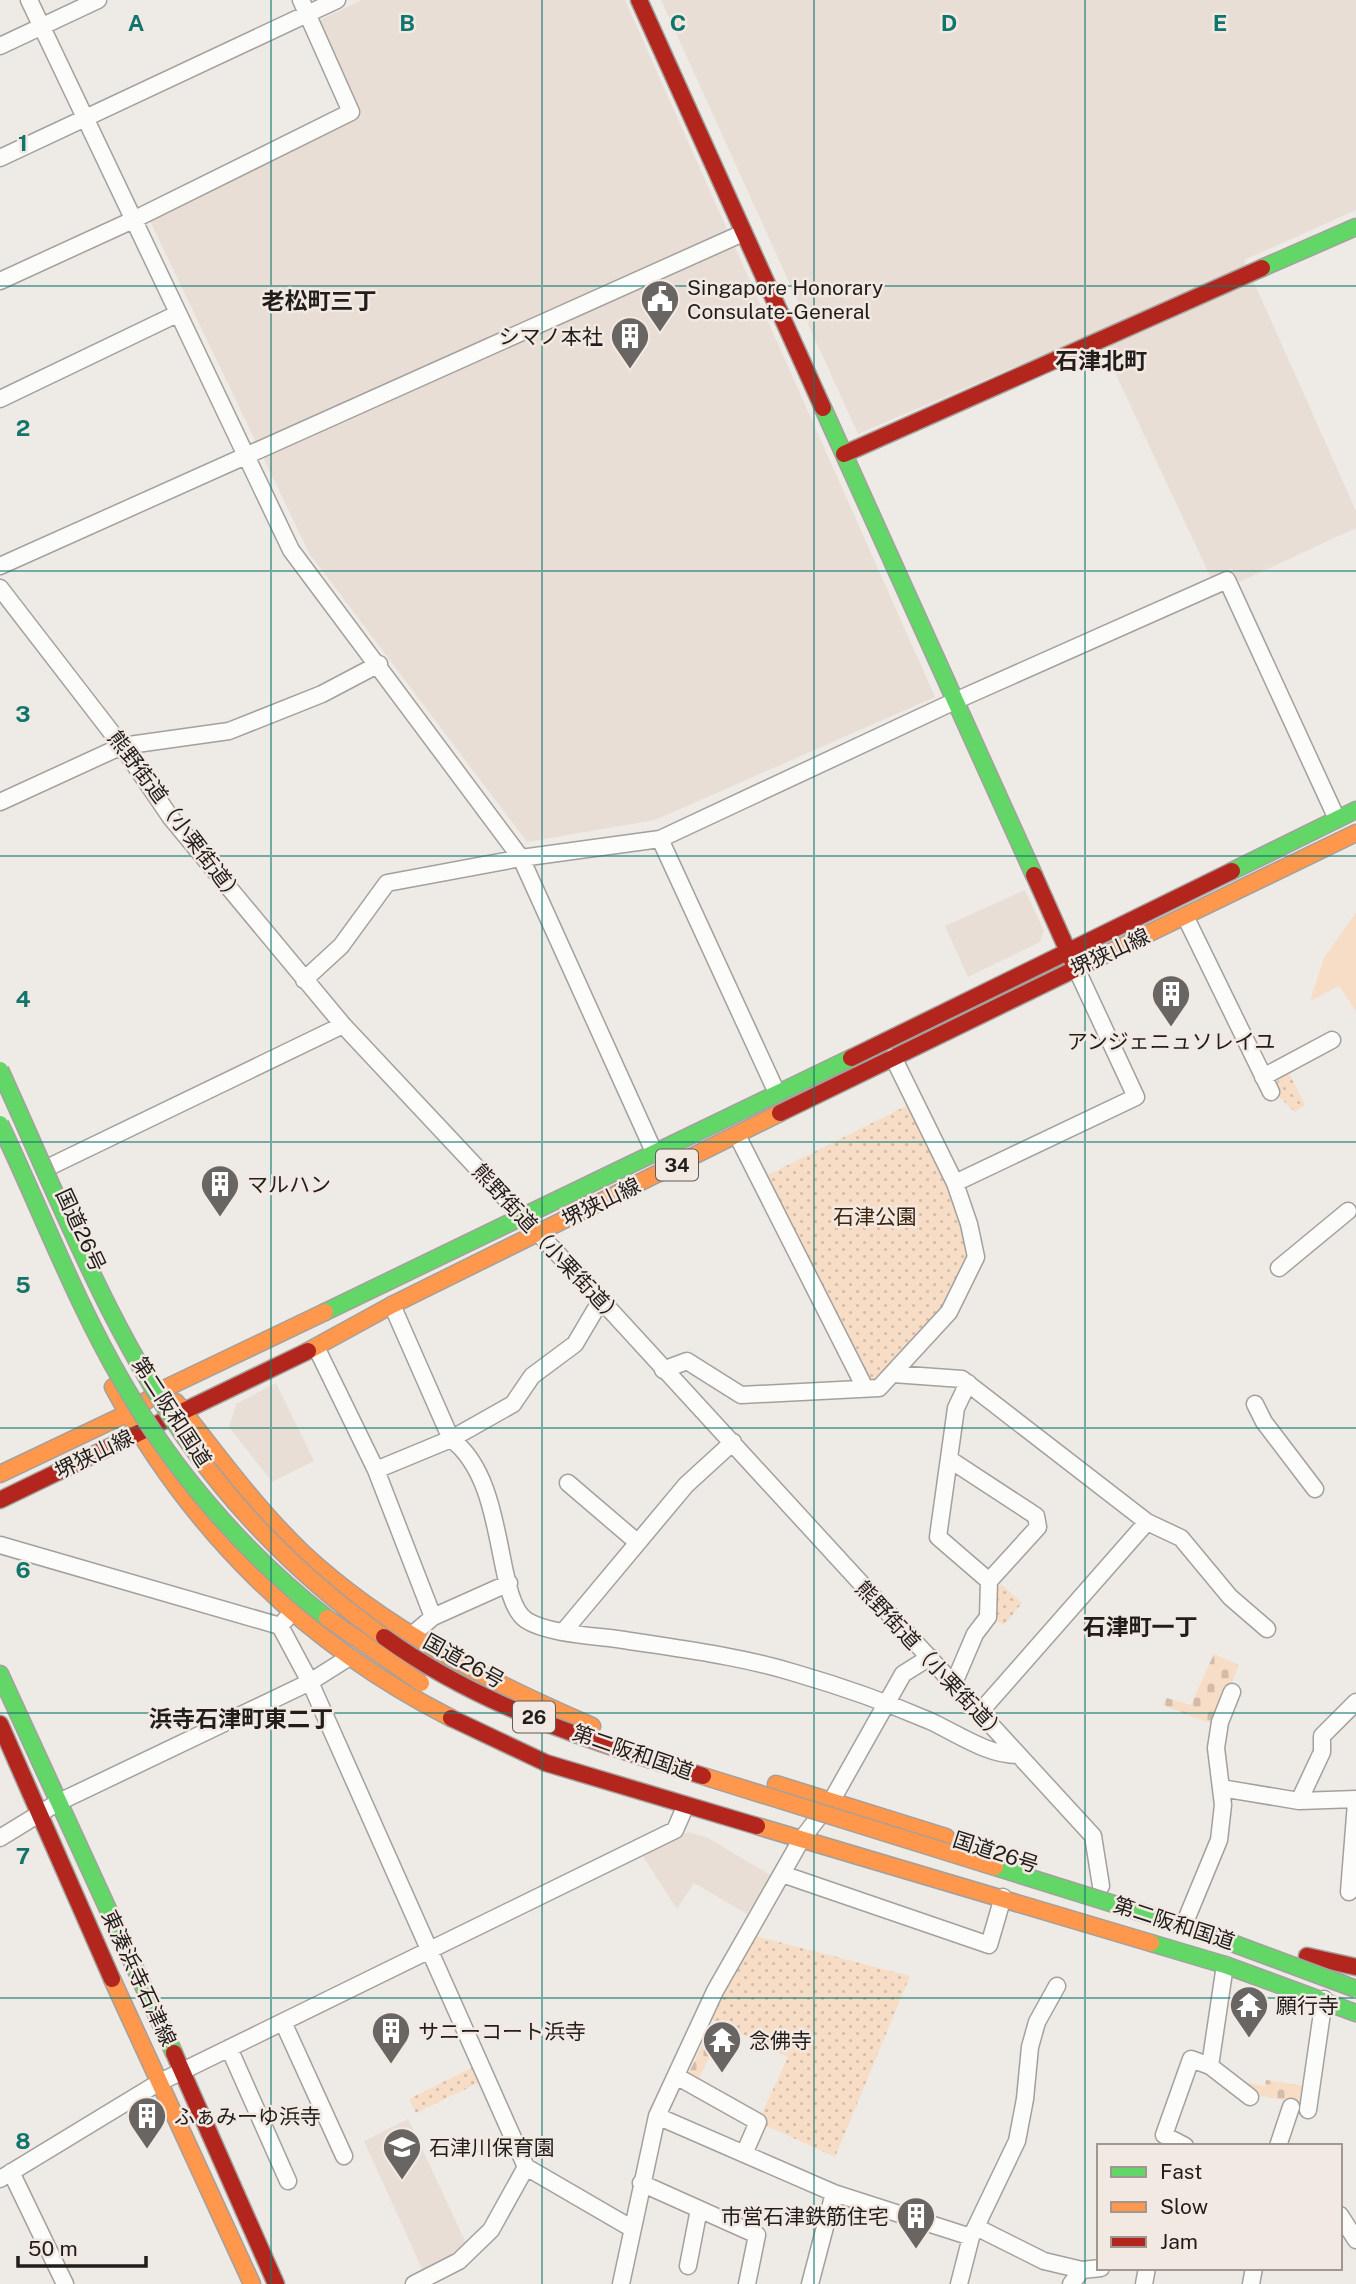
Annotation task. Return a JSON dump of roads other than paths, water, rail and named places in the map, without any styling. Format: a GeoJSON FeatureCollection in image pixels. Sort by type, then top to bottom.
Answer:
{"type":"FeatureCollection","features":[{"type":"Feature","properties":{"kind":"main road"},"geometry":{"type":"LineString","coordinates":[[639,0],[1076,968]]}},
{"type":"Feature","properties":{"kind":"main road"},"geometry":{"type":"LineString","coordinates":[[844,454],[1356,227]]}},
{"type":"Feature","properties":{"kind":"main road","name":"堺狭山線"},"geometry":{"type":"LineString","coordinates":[[0,1474],[126,1414],[166,1388],[524,1218],[1356,810]]}},
{"type":"Feature","properties":{"kind":"main road","name":"堺狭山線"},"geometry":{"type":"LineString","coordinates":[[0,1500],[137,1434],[182,1409],[316,1347],[392,1305],[892,1057],[1356,834]]}},
{"type":"Feature","properties":{"kind":"main road","name":"国道26号"},"geometry":{"type":"LineString","coordinates":[[0,1057],[122,1320],[166,1388],[276,1524],[323,1570],[413,1634],[558,1712],[606,1731],[1101,1886],[1356,1975]]}},
{"type":"Feature","properties":{"kind":"main road","name":"第二阪和国道"},"geometry":{"type":"LineString","coordinates":[[0,1070],[118,1322],[140,1364],[193,1448],[248,1517],[309,1580],[428,1667],[557,1727],[641,1757],[1184,1926],[1356,1989]]}},
{"type":"Feature","properties":{"kind":"main road","name":"第二阪和国道"},"geometry":{"type":"LineString","coordinates":[[0,1124],[118,1375],[175,1461],[234,1535],[299,1599],[339,1631],[389,1665],[487,1716]]}},
{"type":"Feature","properties":{"kind":"main road","name":"国道26号"},"geometry":{"type":"LineString","coordinates":[[0,1136],[137,1434],[222,1545],[292,1613],[348,1658],[465,1726],[546,1763],[1225,1965],[1324,1999],[1356,2013]]}},
{"type":"Feature","properties":{"kind":"main road","name":"東湊浜寺石津線"},"geometry":{"type":"LineString","coordinates":[[0,1674],[182,2071],[276,2284]]}},
{"type":"Feature","properties":{"kind":"main road","name":"東湊浜寺石津線"},"geometry":{"type":"LineString","coordinates":[[0,1724],[158,2083],[252,2284]]}},
{"type":"Feature","properties":{"kind":"main road","name":"第二阪和国道"},"geometry":{"type":"LineString","coordinates":[[566,1749],[1105,1918],[1272,1973],[1356,2006]]}},
{"type":"Feature","properties":{"kind":"main road"},"geometry":{"type":"LineString","coordinates":[[1307,1956],[1356,1967]]}},
{"type":"Feature","properties":{"kind":"street"},"geometry":{"type":"LineString","coordinates":[[29,0],[291,550],[379,664],[521,858],[655,1154]]}},
{"type":"Feature","properties":{"kind":"street"},"geometry":{"type":"LineString","coordinates":[[0,46],[98,0]]}},
{"type":"Feature","properties":{"kind":"street"},"geometry":{"type":"LineString","coordinates":[[0,158],[304,7],[337,0]]}},
{"type":"Feature","properties":{"kind":"street"},"geometry":{"type":"LineString","coordinates":[[0,281],[133,220],[351,112],[304,7]]}},
{"type":"Feature","properties":{"kind":"street"},"geometry":{"type":"LineString","coordinates":[[0,566],[743,233]]}},
{"type":"Feature","properties":{"kind":"street"},"geometry":{"type":"LineString","coordinates":[[0,399],[177,314]]}},
{"type":"Feature","properties":{"kind":"street"},"geometry":{"type":"LineString","coordinates":[[304,980],[341,946],[387,883],[521,858],[660,839],[955,701],[1227,580],[1337,819]]}},
{"type":"Feature","properties":{"kind":"street","name":"熊野街道（小栗街道）"},"geometry":{"type":"LineString","coordinates":[[0,588],[122,746],[171,818],[343,1025],[601,1300],[1093,1836],[1101,1886]]}},
{"type":"Feature","properties":{"kind":"street"},"geometry":{"type":"LineString","coordinates":[[0,802],[122,746],[229,731],[322,694],[379,664]]}},
{"type":"Feature","properties":{"kind":"street"},"geometry":{"type":"LineString","coordinates":[[660,839],[777,1093]]}},
{"type":"Feature","properties":{"kind":"street"},"geometry":{"type":"LineString","coordinates":[[1185,916],[1271,1092]]}},
{"type":"Feature","properties":{"kind":"street"},"geometry":{"type":"LineString","coordinates":[[955,1183],[1136,1097],[1076,968]]}},
{"type":"Feature","properties":{"kind":"street"},"geometry":{"type":"LineString","coordinates":[[51,1166],[343,1025]]}},
{"type":"Feature","properties":{"kind":"street"},"geometry":{"type":"LineString","coordinates":[[1263,1077],[1332,1040]]}},
{"type":"Feature","properties":{"kind":"street"},"geometry":{"type":"LineString","coordinates":[[663,1370],[687,1361],[741,1395],[879,1388],[949,1312],[976,1257],[969,1224],[955,1183],[892,1057]]}},
{"type":"Feature","properties":{"kind":"street"},"geometry":{"type":"LineString","coordinates":[[737,1135],[865,1388]]}},
{"type":"Feature","properties":{"kind":"street"},"geometry":{"type":"LineString","coordinates":[[1279,1268],[1348,1211]]}},
{"type":"Feature","properties":{"kind":"street"},"geometry":{"type":"LineString","coordinates":[[376,1469],[451,1439],[513,1404],[532,1377],[575,1344],[601,1300]]}},
{"type":"Feature","properties":{"kind":"street"},"geometry":{"type":"LineString","coordinates":[[392,1305],[451,1439],[465,1449],[492,1502],[514,1607],[527,1620],[564,1632],[771,1667],[928,1720],[1001,1755],[1018,1755]]}},
{"type":"Feature","properties":{"kind":"street"},"geometry":{"type":"LineString","coordinates":[[316,1347],[376,1469],[433,1617]]}},
{"type":"Feature","properties":{"kind":"street"},"geometry":{"type":"LineString","coordinates":[[893,1374],[962,1379],[968,1383],[1147,1522],[1181,1538],[1230,1597],[1267,1629]]}},
{"type":"Feature","properties":{"kind":"street"},"geometry":{"type":"LineString","coordinates":[[968,1383],[957,1408],[938,1537],[989,1581]]}},
{"type":"Feature","properties":{"kind":"street"},"geometry":{"type":"LineString","coordinates":[[1255,1404],[1264,1422],[1315,1489]]}},
{"type":"Feature","properties":{"kind":"street"},"geometry":{"type":"LineString","coordinates":[[564,1632],[686,1485],[733,1443]]}},
{"type":"Feature","properties":{"kind":"street"},"geometry":{"type":"LineString","coordinates":[[949,1459],[1036,1516],[1038,1527],[989,1581],[988,1617],[975,1634],[954,1683]]}},
{"type":"Feature","properties":{"kind":"street"},"geometry":{"type":"LineString","coordinates":[[568,1483],[636,1542]]}},
{"type":"Feature","properties":{"kind":"street"},"geometry":{"type":"LineString","coordinates":[[980,1712],[1147,1522]]}},
{"type":"Feature","properties":{"kind":"street"},"geometry":{"type":"LineString","coordinates":[[0,1545],[280,1626],[310,1682],[526,2167],[631,2228]]}},
{"type":"Feature","properties":{"kind":"street"},"geometry":{"type":"LineString","coordinates":[[413,1634],[433,1617],[509,1583]]}},
{"type":"Feature","properties":{"kind":"street"},"geometry":{"type":"LineString","coordinates":[[280,1626],[292,1613]]}},
{"type":"Feature","properties":{"kind":"street"},"geometry":{"type":"LineString","coordinates":[[621,2284],[640,2183],[657,2116],[721,1980],[800,1839],[832,1800],[904,1674],[930,1657]]}},
{"type":"Feature","properties":{"kind":"street"},"geometry":{"type":"LineString","coordinates":[[0,1838],[57,1802],[310,1682],[348,1658]]}},
{"type":"Feature","properties":{"kind":"street"},"geometry":{"type":"LineString","coordinates":[[1188,1915],[1219,1840],[1223,1805],[1216,1748],[1220,1722],[1232,1692]]}},
{"type":"Feature","properties":{"kind":"street"},"geometry":{"type":"LineString","coordinates":[[1299,1801],[1322,1752],[1322,1736],[1356,1702]]}},
{"type":"Feature","properties":{"kind":"street"},"geometry":{"type":"LineString","coordinates":[[1221,1788],[1299,1801],[1356,1801],[1349,1892]]}},
{"type":"Feature","properties":{"kind":"street"},"geometry":{"type":"LineString","coordinates":[[65,2284],[5,2175],[158,2083],[675,1830],[686,1805]]}},
{"type":"Feature","properties":{"kind":"street"},"geometry":{"type":"LineString","coordinates":[[782,1874],[989,1945],[1003,1897]]}},
{"type":"Feature","properties":{"kind":"street"},"geometry":{"type":"LineString","coordinates":[[1210,2067],[1225,1965]]}},
{"type":"Feature","properties":{"kind":"street"},"geometry":{"type":"LineString","coordinates":[[959,2284],[973,2232],[1017,2141],[1025,2099],[1030,2047],[1037,2022],[1057,1986]]}},
{"type":"Feature","properties":{"kind":"street"},"geometry":{"type":"LineString","coordinates":[[1308,2110],[1324,1999]]}},
{"type":"Feature","properties":{"kind":"street"},"geometry":{"type":"LineString","coordinates":[[283,2022],[344,2156]]}},
{"type":"Feature","properties":{"kind":"street"},"geometry":{"type":"LineString","coordinates":[[229,2048],[288,2181]]}},
{"type":"Feature","properties":{"kind":"street"},"geometry":{"type":"LineString","coordinates":[[1181,2144],[1164,2135],[1191,2059],[1210,2067],[1250,2097]]}},
{"type":"Feature","properties":{"kind":"street"},"geometry":{"type":"LineString","coordinates":[[676,2076],[758,2122],[744,2154]]}},
{"type":"Feature","properties":{"kind":"street"},"geometry":{"type":"LineString","coordinates":[[1279,2144],[1291,2107]]}},
{"type":"Feature","properties":{"kind":"street"},"geometry":{"type":"LineString","coordinates":[[657,2116],[834,2193],[973,2232],[1044,2261],[1082,2270],[1097,2268]]}},
{"type":"Feature","properties":{"kind":"street"},"geometry":{"type":"LineString","coordinates":[[414,2284],[459,2261],[491,2230],[526,2167]]}},
{"type":"Feature","properties":{"kind":"street"},"geometry":{"type":"LineString","coordinates":[[640,2183],[757,2235],[747,2284]]}},
{"type":"Feature","properties":{"kind":"street"},"geometry":{"type":"LineString","coordinates":[[810,2284],[834,2193]]}},
{"type":"Feature","properties":{"kind":"street"},"geometry":{"type":"LineString","coordinates":[[688,2266],[699,2209]]}},
{"type":"Feature","properties":{"kind":"street"},"geometry":{"type":"LineString","coordinates":[[1342,2218],[1356,2240]]}},
{"type":"Feature","properties":{"kind":"street"},"geometry":{"type":"LineString","coordinates":[[1071,2284],[1082,2270]]}},
{"type":"Feature","properties":{"kind":"place","name":"Singapore Honorary Consulate-General"},"geometry":{"type":"Point","coordinates":[660,333]}},
{"type":"Feature","properties":{"kind":"place","name":"シマノ本社"},"geometry":{"type":"Point","coordinates":[630,370]}},
{"type":"Feature","properties":{"kind":"place","name":"アンジェニュソレイユ"},"geometry":{"type":"Point","coordinates":[1171,1028]}},
{"type":"Feature","properties":{"kind":"place","name":"マルハン"},"geometry":{"type":"Point","coordinates":[220,1218]}},
{"type":"Feature","properties":{"kind":"place","name":"願行寺"},"geometry":{"type":"Point","coordinates":[1249,2039]}},
{"type":"Feature","properties":{"kind":"place","name":"サニーコート浜寺"},"geometry":{"type":"Point","coordinates":[391,2065]}},
{"type":"Feature","properties":{"kind":"place","name":"念佛寺"},"geometry":{"type":"Point","coordinates":[722,2074]}},
{"type":"Feature","properties":{"kind":"place","name":"ふぁみーゆ浜寺"},"geometry":{"type":"Point","coordinates":[147,2150]}},
{"type":"Feature","properties":{"kind":"place","name":"石津川保育園"},"geometry":{"type":"Point","coordinates":[402,2181]}},
{"type":"Feature","properties":{"kind":"place","name":"市営石津鉄筋住宅"},"geometry":{"type":"Point","coordinates":[916,2250]}},
{"type":"Feature","properties":{"kind":"district","name":"老松町三丁"},"geometry":{"type":"Point","coordinates":[319,300]}},
{"type":"Feature","properties":{"kind":"district","name":"石津北町"},"geometry":{"type":"Point","coordinates":[1101,360]}},
{"type":"Feature","properties":{"kind":"district","name":"石津町一丁"},"geometry":{"type":"Point","coordinates":[1140,1626]}},
{"type":"Feature","properties":{"kind":"district","name":"浜寺石津町東二丁"},"geometry":{"type":"Point","coordinates":[241,1718]}},
{"type":"Feature","properties":{"kind":"park label","name":"石津公園"},"geometry":{"type":"Point","coordinates":[875,1216]}}]}
